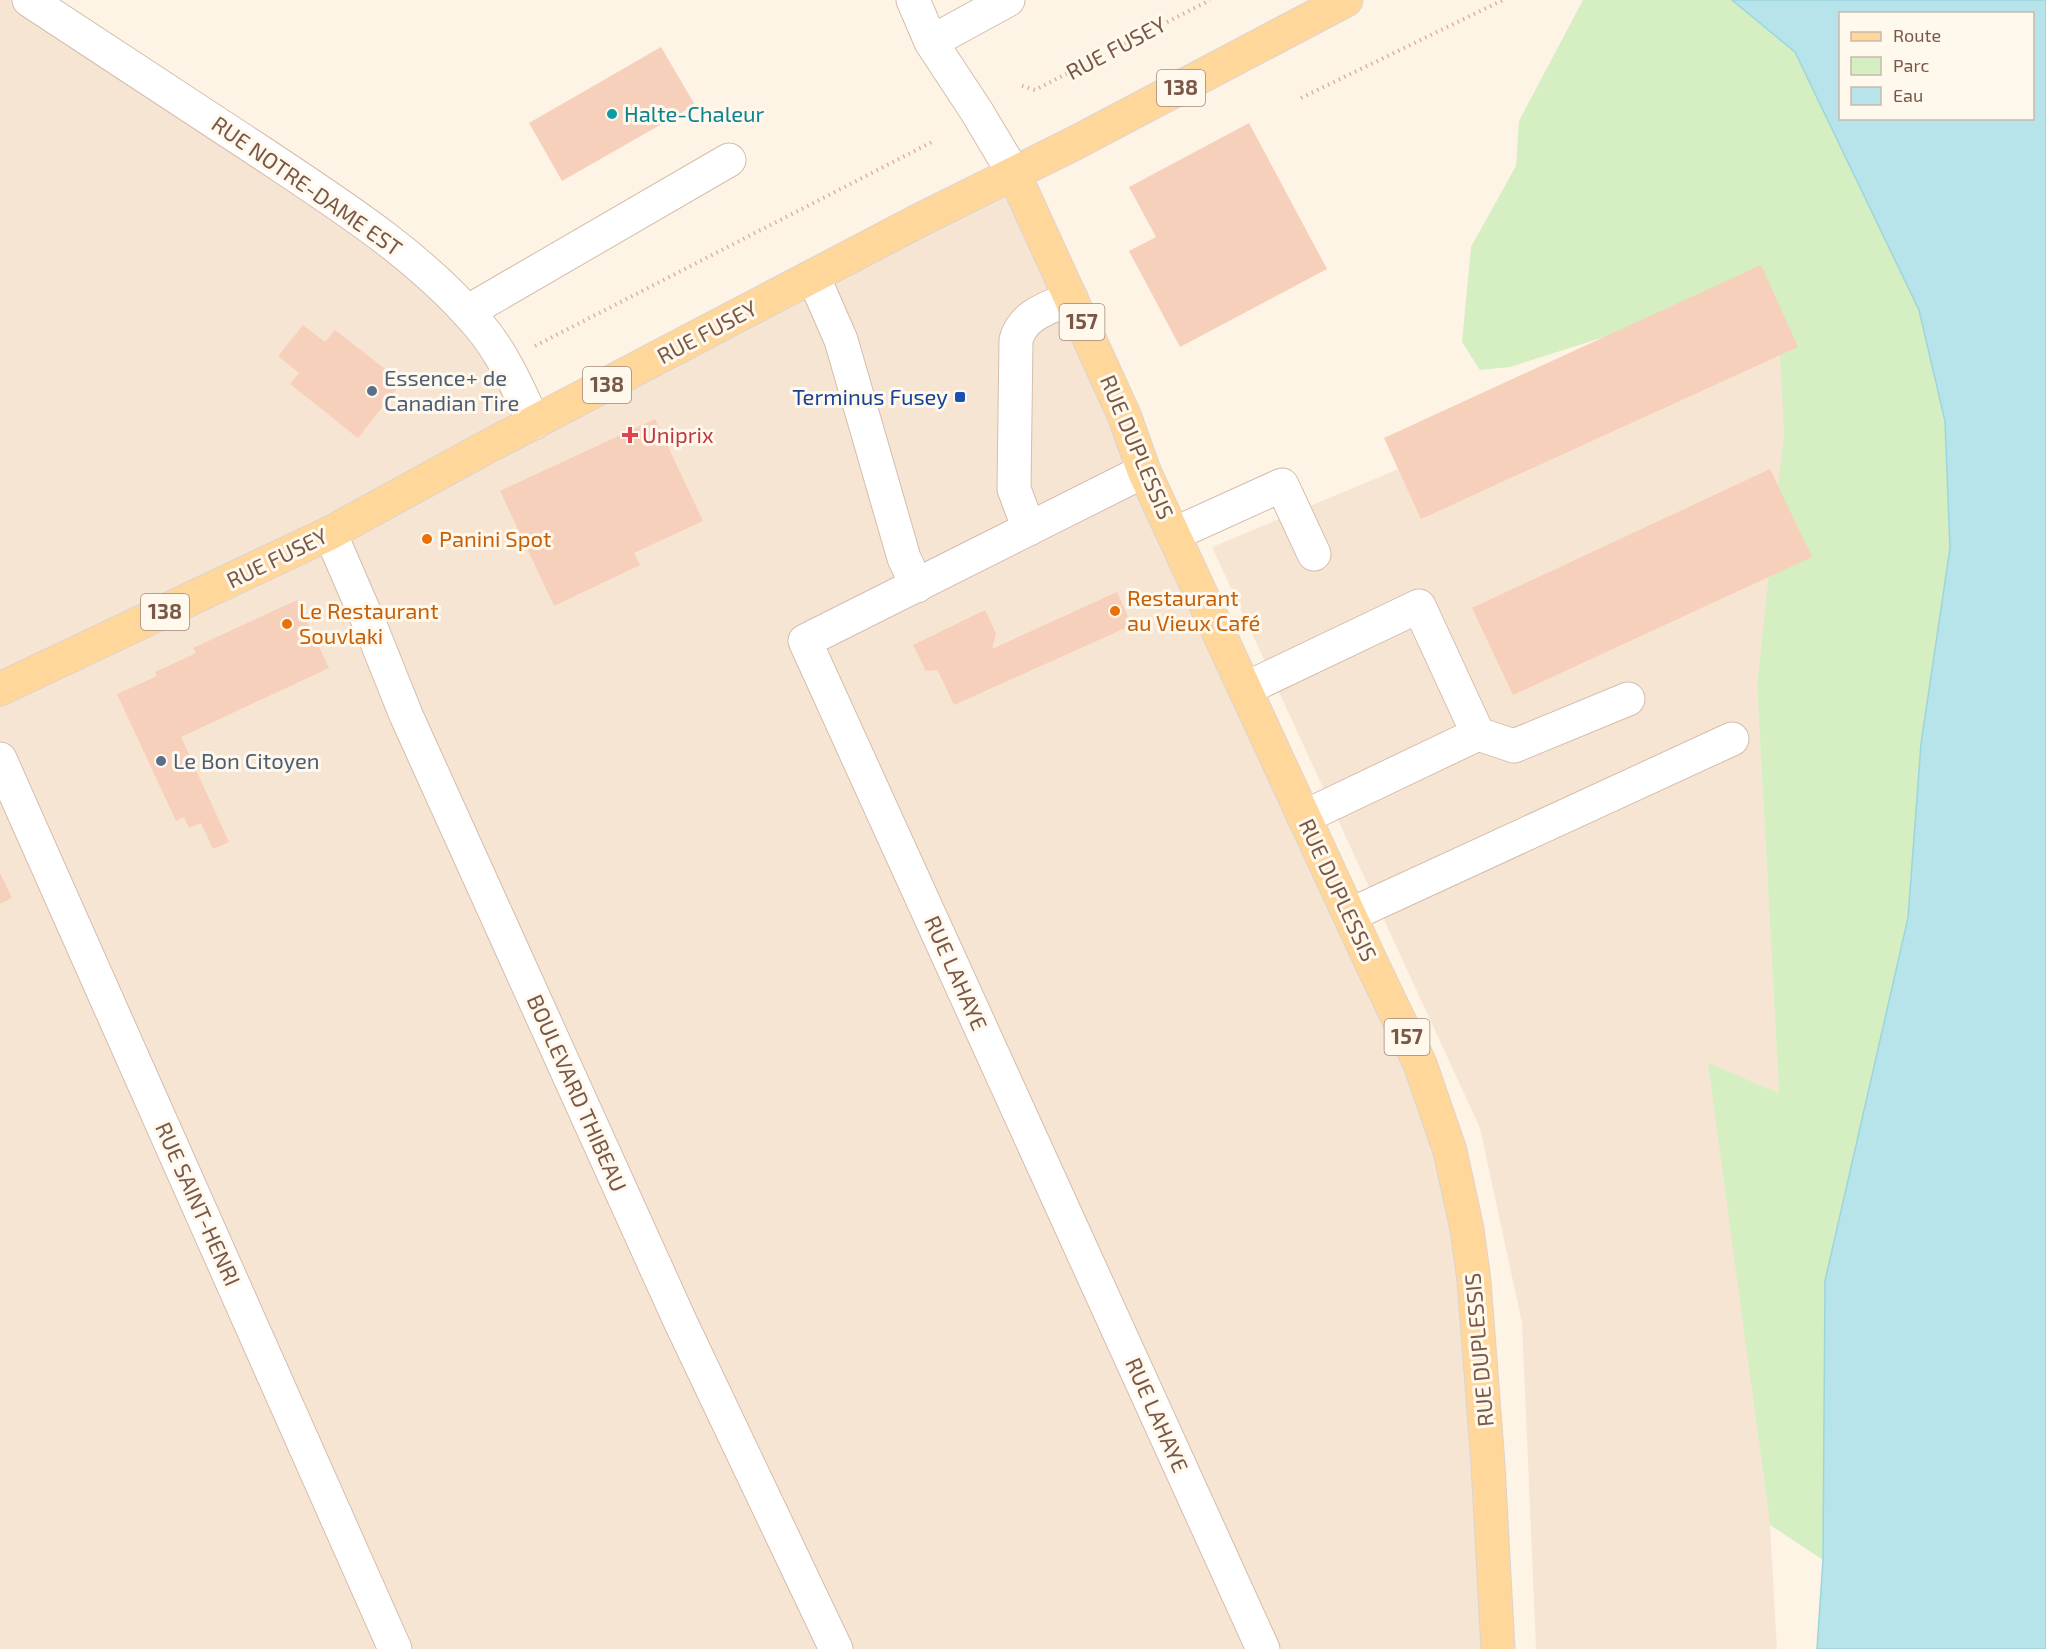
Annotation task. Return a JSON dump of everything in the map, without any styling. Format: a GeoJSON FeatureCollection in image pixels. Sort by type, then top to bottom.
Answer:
{"type":"FeatureCollection","features":[{"type":"Feature","properties":{"kind":"main road","name":"RUE FUSEY"},"geometry":{"type":"LineString","coordinates":[[0,689],[330,533],[813,276],[1208,74],[1346,0]]}},
{"type":"Feature","properties":{"kind":"main road","name":"RUE DUPLESSIS"},"geometry":{"type":"LineString","coordinates":[[1014,174],[1124,415],[1144,471],[1420,1064],[1450,1151],[1460,1191],[1474,1281],[1483,1388],[1498,1649]]}},
{"type":"Feature","properties":{"kind":"street","name":"RUE NOTRE-DAME EST"},"geometry":{"type":"LineString","coordinates":[[29,0],[348,210],[426,272],[489,337],[505,361],[534,423]]}},
{"type":"Feature","properties":{"kind":"street"},"geometry":{"type":"LineString","coordinates":[[913,0],[931,42],[1014,174]]}},
{"type":"Feature","properties":{"kind":"street"},"geometry":{"type":"LineString","coordinates":[[931,42],[1008,0]]}},
{"type":"Feature","properties":{"kind":"street"},"geometry":{"type":"LineString","coordinates":[[467,312],[729,160]]}},
{"type":"Feature","properties":{"kind":"street"},"geometry":{"type":"LineString","coordinates":[[813,276],[841,340],[904,558],[917,586]]}},
{"type":"Feature","properties":{"kind":"street"},"geometry":{"type":"LineString","coordinates":[[1029,529],[1014,489],[1016,340],[1022,324],[1029,317],[1071,298]]}},
{"type":"Feature","properties":{"kind":"street","name":"RUE LAHAYE"},"geometry":{"type":"LineString","coordinates":[[1144,471],[805,641],[1263,1649]]}},
{"type":"Feature","properties":{"kind":"street"},"geometry":{"type":"LineString","coordinates":[[1174,534],[1282,485],[1314,554]]}},
{"type":"Feature","properties":{"kind":"street","name":"BOULEVARD THIBEAU"},"geometry":{"type":"LineString","coordinates":[[330,533],[406,715],[671,1299],[836,1649]]}},
{"type":"Feature","properties":{"kind":"street"},"geometry":{"type":"LineString","coordinates":[[1245,689],[1419,606],[1478,734]]}},
{"type":"Feature","properties":{"kind":"street"},"geometry":{"type":"LineString","coordinates":[[1304,817],[1478,734],[1514,746],[1628,699]]}},
{"type":"Feature","properties":{"kind":"street"},"geometry":{"type":"LineString","coordinates":[[1350,915],[1732,739]]}},
{"type":"Feature","properties":{"kind":"street","name":"RUE SAINT-HENRI"},"geometry":{"type":"LineString","coordinates":[[0,759],[395,1649]]}},
{"type":"Feature","properties":{"kind":"path","name":"RUE FUSEY"},"geometry":{"type":"LineString","coordinates":[[1022,86],[1035,90],[1210,0]]}},
{"type":"Feature","properties":{"kind":"path"},"geometry":{"type":"LineString","coordinates":[[1301,98],[1503,0]]}},
{"type":"Feature","properties":{"kind":"path"},"geometry":{"type":"LineString","coordinates":[[505,361],[934,141]]}},
{"type":"Feature","properties":{"kind":"shaded area"},"geometry":{"type":"Polygon","coordinates":[[[0,0],[29,0],[408,258],[534,422],[1014,174],[1450,1151],[1498,1649],[0,1649],[0,0]]]}},
{"type":"Feature","properties":{"kind":"shaded area"},"geometry":{"type":"Polygon","coordinates":[[[1800,301],[1757,685],[1779,1093],[1709,1064],[1770,1525],[1777,1649],[1536,1649],[1522,1323],[1480,1128],[1212,547],[1800,301]]]}},
{"type":"Feature","properties":{"kind":"green space"},"geometry":{"type":"Polygon","coordinates":[[[1583,0],[1732,0],[1795,52],[1919,310],[1945,421],[1950,548],[1921,744],[1908,918],[1825,1281],[1823,1560],[1770,1525],[1708,1063],[1779,1093],[1757,685],[1784,433],[1780,355],[1733,296],[1510,367],[1480,370],[1462,342],[1471,247],[1516,166],[1519,121],[1583,0]]]}},
{"type":"Feature","properties":{"kind":"water"},"geometry":{"type":"Polygon","coordinates":[[[1732,0],[2046,0],[2046,1649],[1817,1649],[1823,1560],[1825,1281],[1908,918],[1921,744],[1950,548],[1945,421],[1919,310],[1795,52],[1732,0]]]}},
{"type":"Feature","properties":{"kind":"building","name":"Halte-Chaleur"},"geometry":{"type":"Polygon","coordinates":[[[661,47],[695,105],[562,181],[529,123],[661,47]]]}},
{"type":"Feature","properties":{"kind":"building"},"geometry":{"type":"Polygon","coordinates":[[[1249,123],[1327,269],[1180,347],[1129,251],[1156,237],[1129,187],[1249,123]]]}},
{"type":"Feature","properties":{"kind":"building"},"geometry":{"type":"Polygon","coordinates":[[[1761,265],[1798,347],[1421,519],[1384,438],[1761,265]]]}},
{"type":"Feature","properties":{"kind":"building"},"geometry":{"type":"Polygon","coordinates":[[[303,325],[325,342],[335,330],[402,382],[358,438],[290,384],[299,373],[278,356],[303,325]]]}},
{"type":"Feature","properties":{"kind":"building"},"geometry":{"type":"Polygon","coordinates":[[[655,419],[703,521],[634,553],[640,565],[554,606],[500,491],[655,419]]]}},
{"type":"Feature","properties":{"kind":"building"},"geometry":{"type":"Polygon","coordinates":[[[1770,469],[1812,557],[1513,695],[1472,608],[1770,469]]]}},
{"type":"Feature","properties":{"kind":"building"},"geometry":{"type":"Polygon","coordinates":[[[1117,592],[1132,625],[954,705],[937,670],[926,671],[913,645],[985,610],[996,633],[992,649],[1117,592]]]}},
{"type":"Feature","properties":{"kind":"building"},"geometry":{"type":"Polygon","coordinates":[[[297,600],[329,668],[181,737],[229,842],[213,849],[201,823],[189,828],[184,817],[176,821],[117,694],[157,676],[155,672],[196,653],[193,648],[297,600]]]}},
{"type":"Feature","properties":{"kind":"building"},"geometry":{"type":"Polygon","coordinates":[[[0,873],[12,898],[0,904],[0,873]]]}},
{"type":"Feature","properties":{"kind":"place","name":"Halte-Chaleur"},"geometry":{"type":"Point","coordinates":[612,114]}},
{"type":"Feature","properties":{"kind":"place","name":"Essence+ de Canadian Tire"},"geometry":{"type":"Point","coordinates":[372,391]}},
{"type":"Feature","properties":{"kind":"place","name":"Terminus Fusey"},"geometry":{"type":"Point","coordinates":[960,397]}},
{"type":"Feature","properties":{"kind":"place","name":"Uniprix"},"geometry":{"type":"Point","coordinates":[630,435]}},
{"type":"Feature","properties":{"kind":"place","name":"Panini Spot"},"geometry":{"type":"Point","coordinates":[427,539]}},
{"type":"Feature","properties":{"kind":"place","name":"Restaurant au Vieux Café"},"geometry":{"type":"Point","coordinates":[1115,611]}},
{"type":"Feature","properties":{"kind":"place","name":"Le Restaurant Souvlaki"},"geometry":{"type":"Point","coordinates":[287,624]}},
{"type":"Feature","properties":{"kind":"place","name":"Le Bon Citoyen"},"geometry":{"type":"Point","coordinates":[161,761]}}]}
